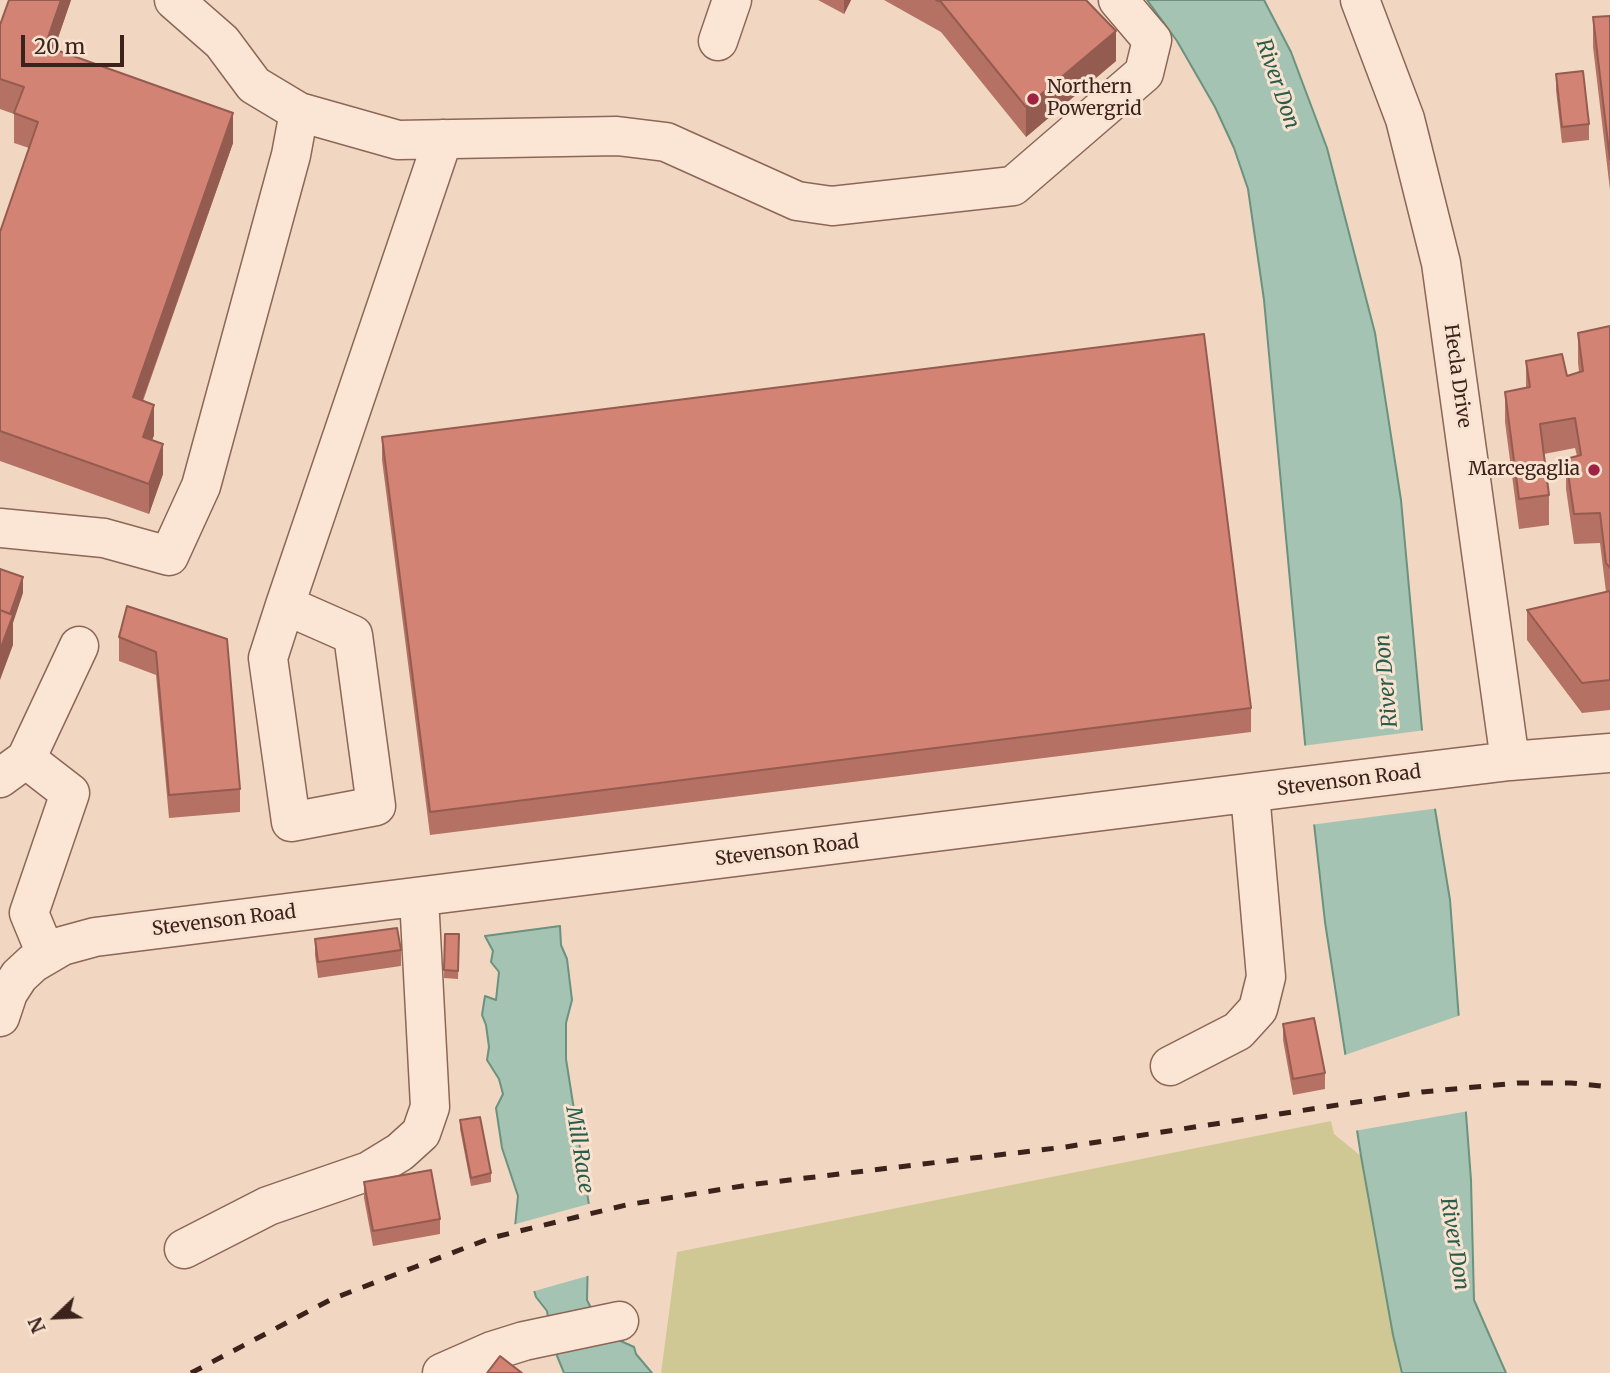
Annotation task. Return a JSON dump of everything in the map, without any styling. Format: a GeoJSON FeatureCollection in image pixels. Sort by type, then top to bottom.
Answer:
{"type":"FeatureCollection","features":[{"type":"Feature","properties":{"kind":"street"},"geometry":{"type":"LineString","coordinates":[[174,0],[222,41],[254,85],[299,112],[398,140],[617,136],[666,142],[797,201],[832,205],[1013,186],[1144,73],[1152,40],[1118,0]]}},
{"type":"Feature","properties":{"kind":"street"},"geometry":{"type":"LineString","coordinates":[[718,41],[732,0]]}},
{"type":"Feature","properties":{"kind":"street","name":"Hecla Drive"},"geometry":{"type":"LineString","coordinates":[[1360,0],[1405,119],[1441,263],[1510,761]]}},
{"type":"Feature","properties":{"kind":"street"},"geometry":{"type":"LineString","coordinates":[[0,528],[104,538],[169,556],[201,486],[291,155],[299,112]]}},
{"type":"Feature","properties":{"kind":"street"},"geometry":{"type":"LineString","coordinates":[[285,605],[353,635],[376,806],[291,822],[268,658],[285,605],[443,139]]}},
{"type":"Feature","properties":{"kind":"street"},"geometry":{"type":"LineString","coordinates":[[46,954],[29,914],[70,793],[13,769],[79,646]]}},
{"type":"Feature","properties":{"kind":"street","name":"Stevenson Road"},"geometry":{"type":"LineString","coordinates":[[0,1017],[8,993],[19,975],[46,954],[95,937],[1287,788],[1510,761],[1610,753]]}},
{"type":"Feature","properties":{"kind":"street"},"geometry":{"type":"LineString","coordinates":[[1170,1066],[1238,1031],[1258,1009],[1266,976],[1250,793]]}},
{"type":"Feature","properties":{"kind":"street"},"geometry":{"type":"LineString","coordinates":[[184,1249],[268,1206],[369,1171],[400,1152],[421,1133],[430,1107],[419,897]]}},
{"type":"Feature","properties":{"kind":"street"},"geometry":{"type":"LineString","coordinates":[[442,1373],[492,1351],[524,1341],[619,1321]]}},
{"type":"Feature","properties":{"kind":"shaded area"},"geometry":{"type":"Polygon","coordinates":[[[1331,1121],[1334,1134],[1361,1156],[1402,1373],[661,1373],[677,1252],[1331,1121]]]}},
{"type":"Feature","properties":{"kind":"water","name":"River Don"},"geometry":{"type":"Polygon","coordinates":[[[1147,0],[1264,0],[1291,52],[1327,148],[1375,333],[1401,500],[1422,730],[1450,900],[1471,1180],[1474,1300],[1506,1373],[1402,1373],[1361,1156],[1325,922],[1305,743],[1264,300],[1248,189],[1234,148],[1215,107],[1177,41],[1147,0]]]}},
{"type":"Feature","properties":{"kind":"water","name":"Mill Race"},"geometry":{"type":"Polygon","coordinates":[[[560,926],[572,1000],[566,1023],[566,1059],[589,1205],[587,1300],[612,1337],[634,1347],[636,1354],[652,1373],[564,1373],[553,1346],[547,1311],[536,1297],[515,1227],[518,1196],[502,1148],[496,1108],[503,1094],[499,1079],[487,1060],[489,1047],[482,1015],[485,996],[496,1000],[499,972],[491,962],[493,951],[485,936],[560,926]]]}},
{"type":"Feature","properties":{"kind":"pier"},"geometry":{"type":"Polygon","coordinates":[[[1426,730],[1440,808],[1310,825],[1302,746],[1426,730]]]}},
{"type":"Feature","properties":{"kind":"pier"},"geometry":{"type":"Polygon","coordinates":[[[1461,1015],[1469,1111],[1354,1131],[1342,1056],[1461,1015]]]}},
{"type":"Feature","properties":{"kind":"pier"},"geometry":{"type":"Polygon","coordinates":[[[592,1203],[591,1275],[531,1292],[512,1225],[592,1203]]]}},
{"type":"Feature","properties":{"kind":"building"},"geometry":{"type":"Polygon","coordinates":[[[9,0],[61,0],[45,46],[233,113],[133,397],[154,405],[143,437],[163,444],[149,484],[0,431],[0,232],[38,122],[14,113],[24,87],[0,79],[0,25],[9,0]]]}},
{"type":"Feature","properties":{"kind":"building","name":"Northern Powergrid"},"geometry":{"type":"Polygon","coordinates":[[[936,0],[1086,0],[1116,31],[1026,107],[941,2],[936,0]]]}},
{"type":"Feature","properties":{"kind":"building"},"geometry":{"type":"Polygon","coordinates":[[[1610,16],[1610,160],[1593,17],[1610,16]]]}},
{"type":"Feature","properties":{"kind":"building"},"geometry":{"type":"Polygon","coordinates":[[[1583,71],[1589,124],[1562,127],[1556,74],[1583,71]]]}},
{"type":"Feature","properties":{"kind":"building","name":"Marcegaglia"},"geometry":{"type":"Polygon","coordinates":[[[1610,326],[1610,568],[1606,563],[1600,513],[1574,514],[1566,459],[1581,455],[1575,418],[1540,424],[1549,495],[1519,499],[1505,392],[1530,387],[1526,361],[1562,354],[1567,376],[1583,371],[1578,333],[1610,326]]]}},
{"type":"Feature","properties":{"kind":"building"},"geometry":{"type":"Polygon","coordinates":[[[1204,334],[1251,708],[430,812],[382,437],[1204,334]]]}},
{"type":"Feature","properties":{"kind":"building"},"geometry":{"type":"Polygon","coordinates":[[[0,569],[23,577],[10,614],[0,610],[0,569]]]}},
{"type":"Feature","properties":{"kind":"building"},"geometry":{"type":"Polygon","coordinates":[[[1610,591],[1610,680],[1582,683],[1527,610],[1610,591]]]}},
{"type":"Feature","properties":{"kind":"building"},"geometry":{"type":"Polygon","coordinates":[[[127,606],[227,639],[240,789],[169,795],[156,652],[119,637],[127,606]]]}},
{"type":"Feature","properties":{"kind":"building"},"geometry":{"type":"Polygon","coordinates":[[[0,610],[13,615],[0,650],[0,610]]]}},
{"type":"Feature","properties":{"kind":"building"},"geometry":{"type":"Polygon","coordinates":[[[397,928],[401,950],[318,962],[315,939],[397,928]]]}},
{"type":"Feature","properties":{"kind":"building"},"geometry":{"type":"Polygon","coordinates":[[[445,934],[459,934],[458,971],[444,970],[445,934]]]}},
{"type":"Feature","properties":{"kind":"building"},"geometry":{"type":"Polygon","coordinates":[[[1314,1018],[1325,1073],[1293,1079],[1283,1024],[1314,1018]]]}},
{"type":"Feature","properties":{"kind":"building"},"geometry":{"type":"Polygon","coordinates":[[[480,1117],[491,1173],[471,1178],[460,1120],[480,1117]]]}},
{"type":"Feature","properties":{"kind":"building"},"geometry":{"type":"Polygon","coordinates":[[[431,1170],[440,1219],[373,1231],[364,1182],[431,1170]]]}},
{"type":"Feature","properties":{"kind":"building"},"geometry":{"type":"Polygon","coordinates":[[[500,1356],[522,1373],[487,1373],[500,1356]]]}},
{"type":"Feature","properties":{"kind":"railway"},"geometry":{"type":"LineString","coordinates":[[191,1373],[332,1299],[491,1238],[626,1205],[748,1185],[1065,1147],[1422,1092],[1517,1083],[1571,1083],[1610,1087]]}},
{"type":"Feature","properties":{"kind":"place","name":"Northern Powergrid"},"geometry":{"type":"Point","coordinates":[1033,99]}},
{"type":"Feature","properties":{"kind":"place","name":"Marcegaglia"},"geometry":{"type":"Point","coordinates":[1594,470]}}]}
